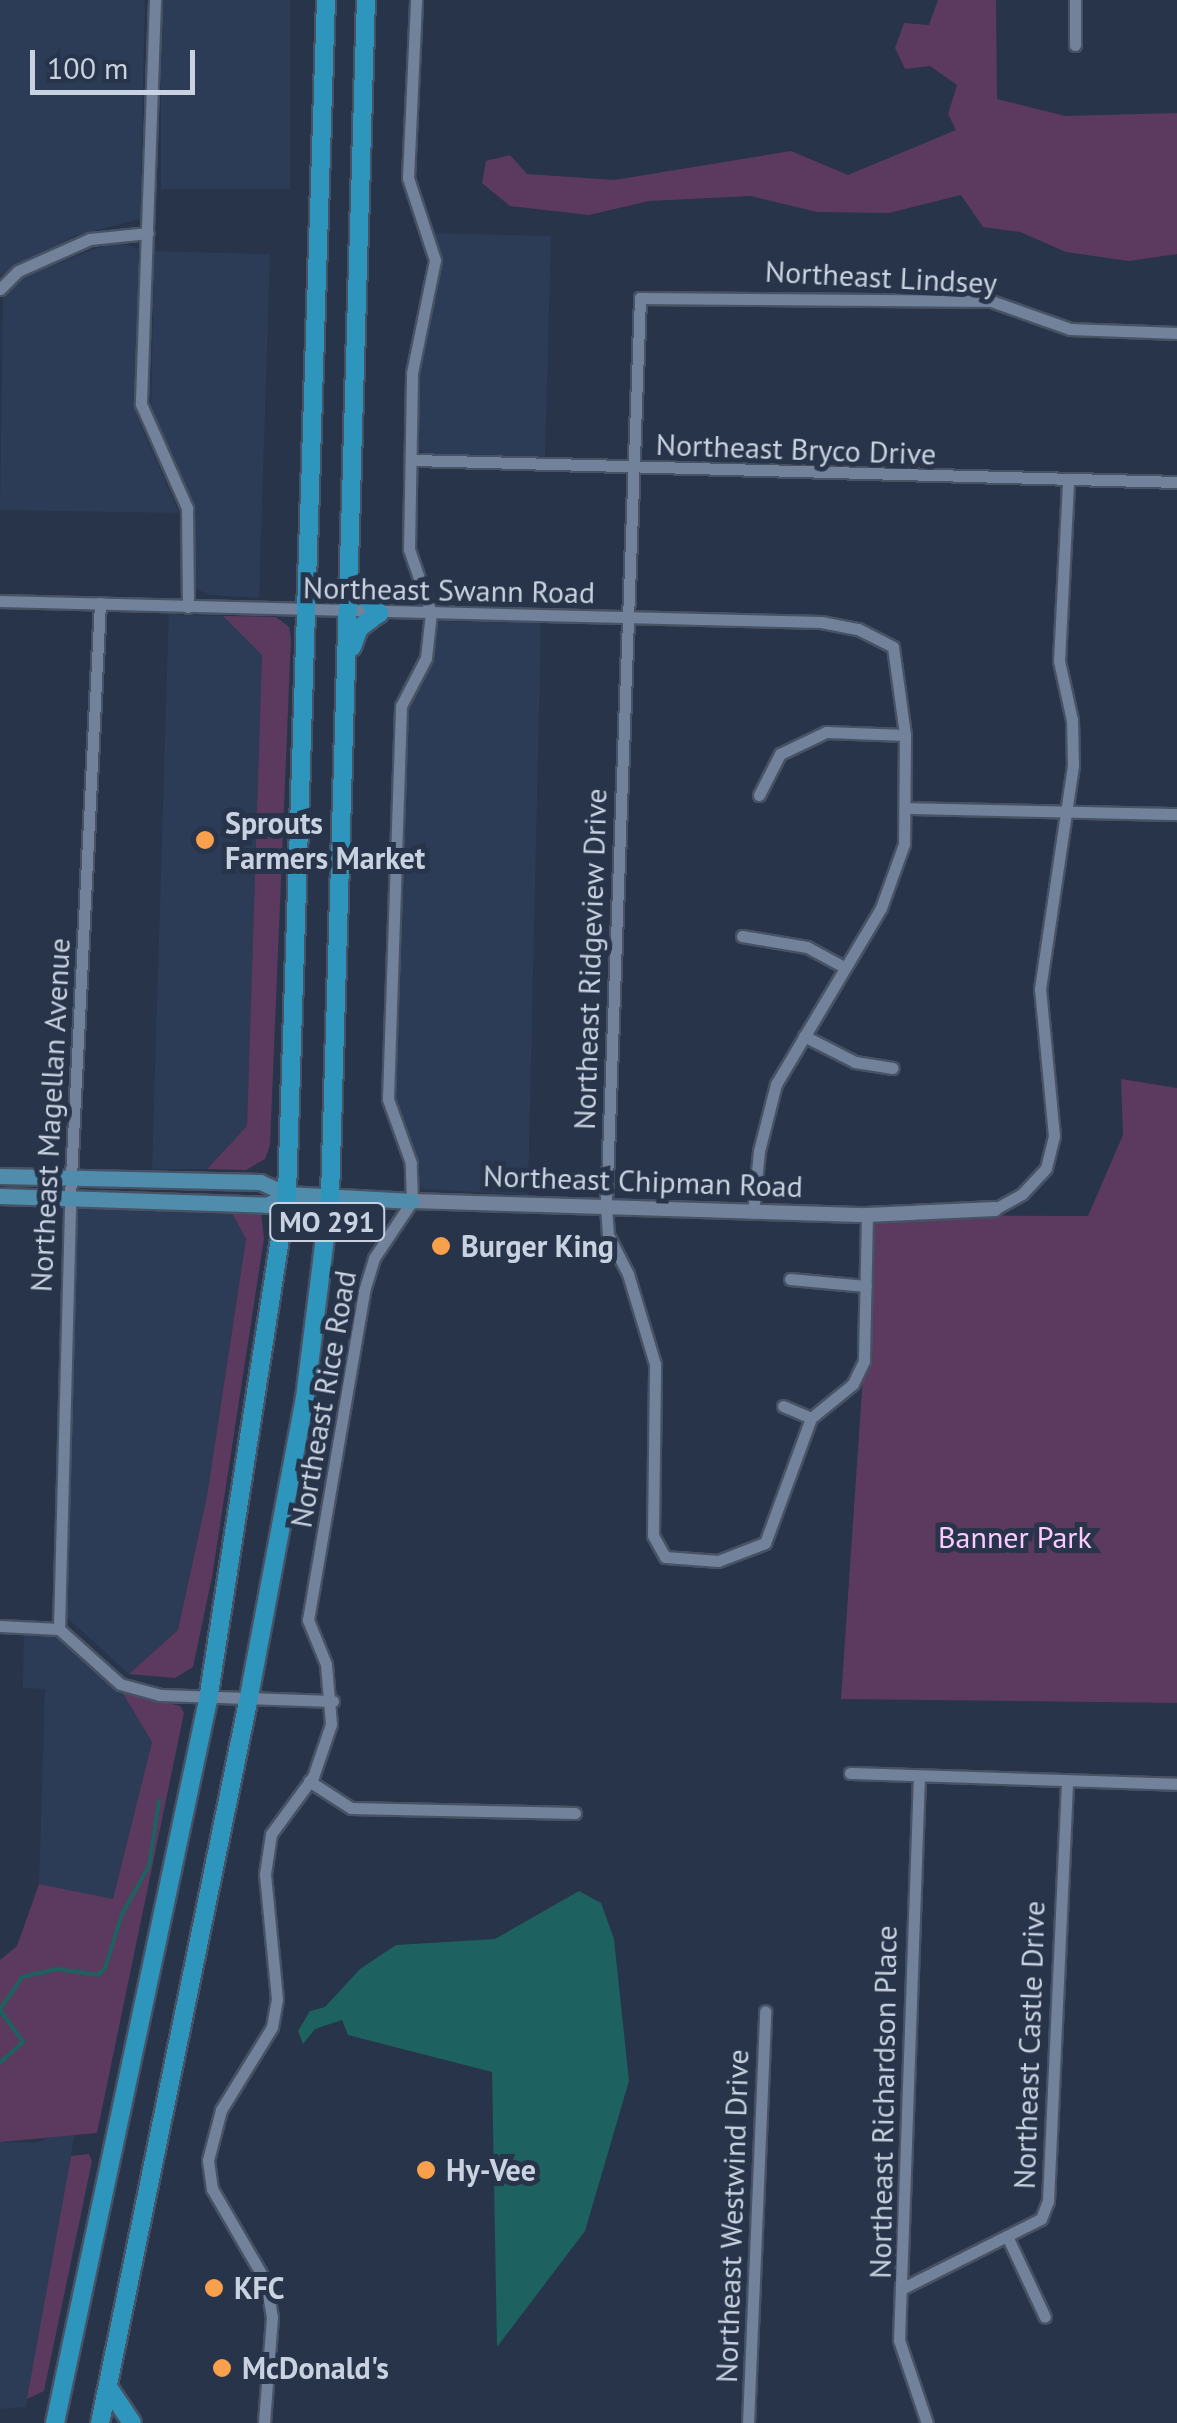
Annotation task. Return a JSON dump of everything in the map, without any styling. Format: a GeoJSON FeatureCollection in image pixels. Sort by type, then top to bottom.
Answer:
{"type":"FeatureCollection","features":[{"type":"Feature","properties":{"kind":"main road","name":"MO 291"},"geometry":{"type":"LineString","coordinates":[[55,2423],[208,1700],[287,1194],[326,0]]}},
{"type":"Feature","properties":{"kind":"main road","name":"MO 291"},"geometry":{"type":"LineString","coordinates":[[100,2423],[248,1702],[305,1398],[330,1196],[350,652],[366,0]]}},
{"type":"Feature","properties":{"kind":"main road"},"geometry":{"type":"LineString","coordinates":[[350,652],[359,628],[380,613],[352,582]]}},
{"type":"Feature","properties":{"kind":"main road","name":"Northeast Chipman Road"},"geometry":{"type":"LineString","coordinates":[[0,1176],[260,1182],[287,1194],[412,1201]]}},
{"type":"Feature","properties":{"kind":"main road"},"geometry":{"type":"LineString","coordinates":[[164,1180],[165,1201]]}},
{"type":"Feature","properties":{"kind":"main road","name":"Northeast Chipman Road"},"geometry":{"type":"LineString","coordinates":[[0,1196],[267,1205],[287,1194]]}},
{"type":"Feature","properties":{"kind":"main road"},"geometry":{"type":"LineString","coordinates":[[108,2384],[132,2423]]}},
{"type":"Feature","properties":{"kind":"street"},"geometry":{"type":"LineString","coordinates":[[156,0],[141,404],[187,508],[188,607]]}},
{"type":"Feature","properties":{"kind":"street"},"geometry":{"type":"LineString","coordinates":[[412,1201],[411,1163],[388,1098],[400,706],[426,658],[431,614],[409,550],[414,460],[412,373],[435,260],[408,178],[416,0]]}},
{"type":"Feature","properties":{"kind":"street"},"geometry":{"type":"LineString","coordinates":[[1075,0],[1075,46]]}},
{"type":"Feature","properties":{"kind":"street"},"geometry":{"type":"LineString","coordinates":[[0,289],[18,271],[90,239],[148,233]]}},
{"type":"Feature","properties":{"kind":"street","name":"Northeast Lindsey"},"geometry":{"type":"LineString","coordinates":[[640,298],[991,301],[1070,329],[1177,333]]}},
{"type":"Feature","properties":{"kind":"street","name":"Northeast Ridgeview Drive"},"geometry":{"type":"LineString","coordinates":[[640,298],[606,1208],[608,1235],[628,1274],[655,1364],[652,1535],[665,1557],[718,1561],[765,1544],[811,1418]]}},
{"type":"Feature","properties":{"kind":"street","name":"Northeast Bryco Drive"},"geometry":{"type":"LineString","coordinates":[[414,460],[635,470],[1177,482]]}},
{"type":"Feature","properties":{"kind":"street"},"geometry":{"type":"LineString","coordinates":[[995,1208],[1022,1194],[1046,1168],[1054,1136],[1040,988],[1068,810],[1072,720],[1058,661],[1068,482]]}},
{"type":"Feature","properties":{"kind":"street","name":"Northeast Swann Road"},"geometry":{"type":"LineString","coordinates":[[0,601],[350,613],[821,622],[858,629],[893,646],[905,735]]}},
{"type":"Feature","properties":{"kind":"street","name":"Northeast Magellan Avenue"},"geometry":{"type":"LineString","coordinates":[[60,1629],[70,1198],[100,604]]}},
{"type":"Feature","properties":{"kind":"street"},"geometry":{"type":"LineString","coordinates":[[753,1214],[759,1151],[776,1084],[894,882],[906,808],[905,735],[826,732],[780,754],[759,795]]}},
{"type":"Feature","properties":{"kind":"street"},"geometry":{"type":"LineString","coordinates":[[906,808],[1177,814]]}},
{"type":"Feature","properties":{"kind":"street"},"geometry":{"type":"LineString","coordinates":[[742,936],[808,947],[844,967]]}},
{"type":"Feature","properties":{"kind":"street"},"geometry":{"type":"LineString","coordinates":[[804,1036],[855,1062],[893,1068]]}},
{"type":"Feature","properties":{"kind":"street","name":"Northeast Chipman Road"},"geometry":{"type":"LineString","coordinates":[[412,1201],[867,1216],[995,1208]]}},
{"type":"Feature","properties":{"kind":"street","name":"Northeast Rice Road"},"geometry":{"type":"LineString","coordinates":[[333,1701],[308,1620],[364,1291],[374,1258],[412,1201]]}},
{"type":"Feature","properties":{"kind":"street"},"geometry":{"type":"LineString","coordinates":[[783,1406],[811,1418],[854,1384],[864,1361],[867,1216]]}},
{"type":"Feature","properties":{"kind":"street"},"geometry":{"type":"LineString","coordinates":[[790,1279],[866,1286]]}},
{"type":"Feature","properties":{"kind":"street"},"geometry":{"type":"LineString","coordinates":[[0,1626],[60,1629],[120,1684],[208,1700],[333,1701],[309,1781],[271,1834],[265,1874],[276,1999],[272,2027],[209,2136],[212,2189],[266,2282],[272,2317],[264,2423]]}},
{"type":"Feature","properties":{"kind":"street"},"geometry":{"type":"LineString","coordinates":[[850,1774],[1177,1784]]}},
{"type":"Feature","properties":{"kind":"street","name":"Northeast Richardson Place"},"geometry":{"type":"LineString","coordinates":[[920,1776],[905,2287],[899,2340],[928,2423]]}},
{"type":"Feature","properties":{"kind":"street","name":"Northeast Castle Drive"},"geometry":{"type":"LineString","coordinates":[[905,2287],[1041,2219],[1048,2202],[1067,1780]]}},
{"type":"Feature","properties":{"kind":"street"},"geometry":{"type":"LineString","coordinates":[[309,1781],[351,1808],[575,1813]]}},
{"type":"Feature","properties":{"kind":"street","name":"Northeast Westwind Drive"},"geometry":{"type":"LineString","coordinates":[[748,2423],[765,2011]]}},
{"type":"Feature","properties":{"kind":"street"},"geometry":{"type":"LineString","coordinates":[[1006,2236],[1045,2317]]}},
{"type":"Feature","properties":{"kind":"shaded area"},"geometry":{"type":"Polygon","coordinates":[[[0,0],[145,0],[140,219],[75,236],[0,276],[0,0]]]}},
{"type":"Feature","properties":{"kind":"shaded area"},"geometry":{"type":"Polygon","coordinates":[[[161,0],[290,0],[290,189],[161,189],[161,0]]]}},
{"type":"Feature","properties":{"kind":"shaded area"},"geometry":{"type":"Polygon","coordinates":[[[430,233],[551,236],[545,458],[428,455],[418,449],[416,393],[437,278],[430,233]]]}},
{"type":"Feature","properties":{"kind":"shaded area"},"geometry":{"type":"Polygon","coordinates":[[[116,241],[138,249],[138,419],[179,513],[0,510],[3,294],[20,278],[116,241]]]}},
{"type":"Feature","properties":{"kind":"shaded area"},"geometry":{"type":"Polygon","coordinates":[[[154,251],[270,254],[259,598],[208,595],[193,586],[191,498],[151,414],[154,251]]]}},
{"type":"Feature","properties":{"kind":"shaded area"},"geometry":{"type":"Polygon","coordinates":[[[169,607],[178,615],[223,616],[262,655],[247,1126],[207,1169],[152,1169],[169,607]]]}},
{"type":"Feature","properties":{"kind":"shaded area"},"geometry":{"type":"Polygon","coordinates":[[[439,621],[541,623],[528,1195],[422,1189],[393,1109],[406,706],[428,664],[439,621]]]}},
{"type":"Feature","properties":{"kind":"shaded area"},"geometry":{"type":"Polygon","coordinates":[[[77,1202],[227,1204],[246,1239],[207,1496],[178,1630],[129,1674],[65,1616],[77,1202]]]}},
{"type":"Feature","properties":{"kind":"shaded area"},"geometry":{"type":"Polygon","coordinates":[[[24,1624],[60,1635],[117,1684],[152,1742],[113,1899],[39,1884],[45,1689],[23,1688],[24,1624]]]}},
{"type":"Feature","properties":{"kind":"shaded area"},"geometry":{"type":"Polygon","coordinates":[[[579,1891],[601,1903],[614,1939],[629,2081],[585,2231],[497,2347],[492,2072],[348,2035],[342,2020],[315,2029],[303,2044],[298,2031],[310,2011],[325,2007],[360,1969],[396,1945],[495,1939],[579,1891]]]}},
{"type":"Feature","properties":{"kind":"shaded area"},"geometry":{"type":"Polygon","coordinates":[[[61,2132],[75,2133],[26,2407],[0,2409],[0,2142],[36,2143],[61,2132]]]}},
{"type":"Feature","properties":{"kind":"green space"},"geometry":{"type":"Polygon","coordinates":[[[938,0],[996,0],[997,99],[1065,116],[1177,113],[1177,254],[1129,261],[1066,252],[1020,232],[983,227],[961,195],[889,213],[817,212],[751,196],[649,201],[589,215],[510,206],[482,183],[486,161],[510,155],[527,174],[614,180],[791,151],[848,175],[956,130],[948,114],[957,85],[930,66],[905,69],[895,48],[904,23],[929,25],[938,0]]]}},
{"type":"Feature","properties":{"kind":"green space"},"geometry":{"type":"Polygon","coordinates":[[[223,616],[276,617],[289,627],[291,638],[270,1145],[265,1159],[246,1170],[207,1169],[247,1126],[262,655],[223,616]]]}},
{"type":"Feature","properties":{"kind":"green space","name":"Banner Park"},"geometry":{"type":"Polygon","coordinates":[[[1121,1079],[1177,1088],[1177,1703],[841,1699],[864,1361],[867,1215],[1088,1216],[1123,1135],[1121,1079]]]}},
{"type":"Feature","properties":{"kind":"green space"},"geometry":{"type":"Polygon","coordinates":[[[227,1204],[261,1212],[264,1238],[212,1577],[193,1667],[175,1678],[129,1674],[178,1630],[207,1496],[246,1239],[227,1204]]]}},
{"type":"Feature","properties":{"kind":"green space"},"geometry":{"type":"Polygon","coordinates":[[[122,1692],[180,1706],[184,1713],[97,2133],[0,2142],[0,1960],[17,1946],[39,1884],[113,1899],[152,1742],[122,1692]]]}},
{"type":"Feature","properties":{"kind":"green space"},"geometry":{"type":"Polygon","coordinates":[[[89,2154],[92,2161],[44,2391],[27,2399],[71,2156],[89,2154]]]}},
{"type":"Feature","properties":{"kind":"waterway"},"geometry":{"type":"LineString","coordinates":[[0,2009],[22,1977],[58,1969],[98,1975],[105,1968],[122,1914],[149,1866],[159,1801]]}},
{"type":"Feature","properties":{"kind":"waterway"},"geometry":{"type":"LineString","coordinates":[[0,2010],[23,2042],[0,2063]]}},
{"type":"Feature","properties":{"kind":"place","name":"Sprouts Farmers Market"},"geometry":{"type":"Point","coordinates":[205,840]}},
{"type":"Feature","properties":{"kind":"place","name":"Burger King"},"geometry":{"type":"Point","coordinates":[441,1246]}},
{"type":"Feature","properties":{"kind":"place","name":"Hy-Vee"},"geometry":{"type":"Point","coordinates":[426,2170]}},
{"type":"Feature","properties":{"kind":"place","name":"KFC"},"geometry":{"type":"Point","coordinates":[214,2288]}},
{"type":"Feature","properties":{"kind":"place","name":"McDonald's"},"geometry":{"type":"Point","coordinates":[222,2368]}}]}
